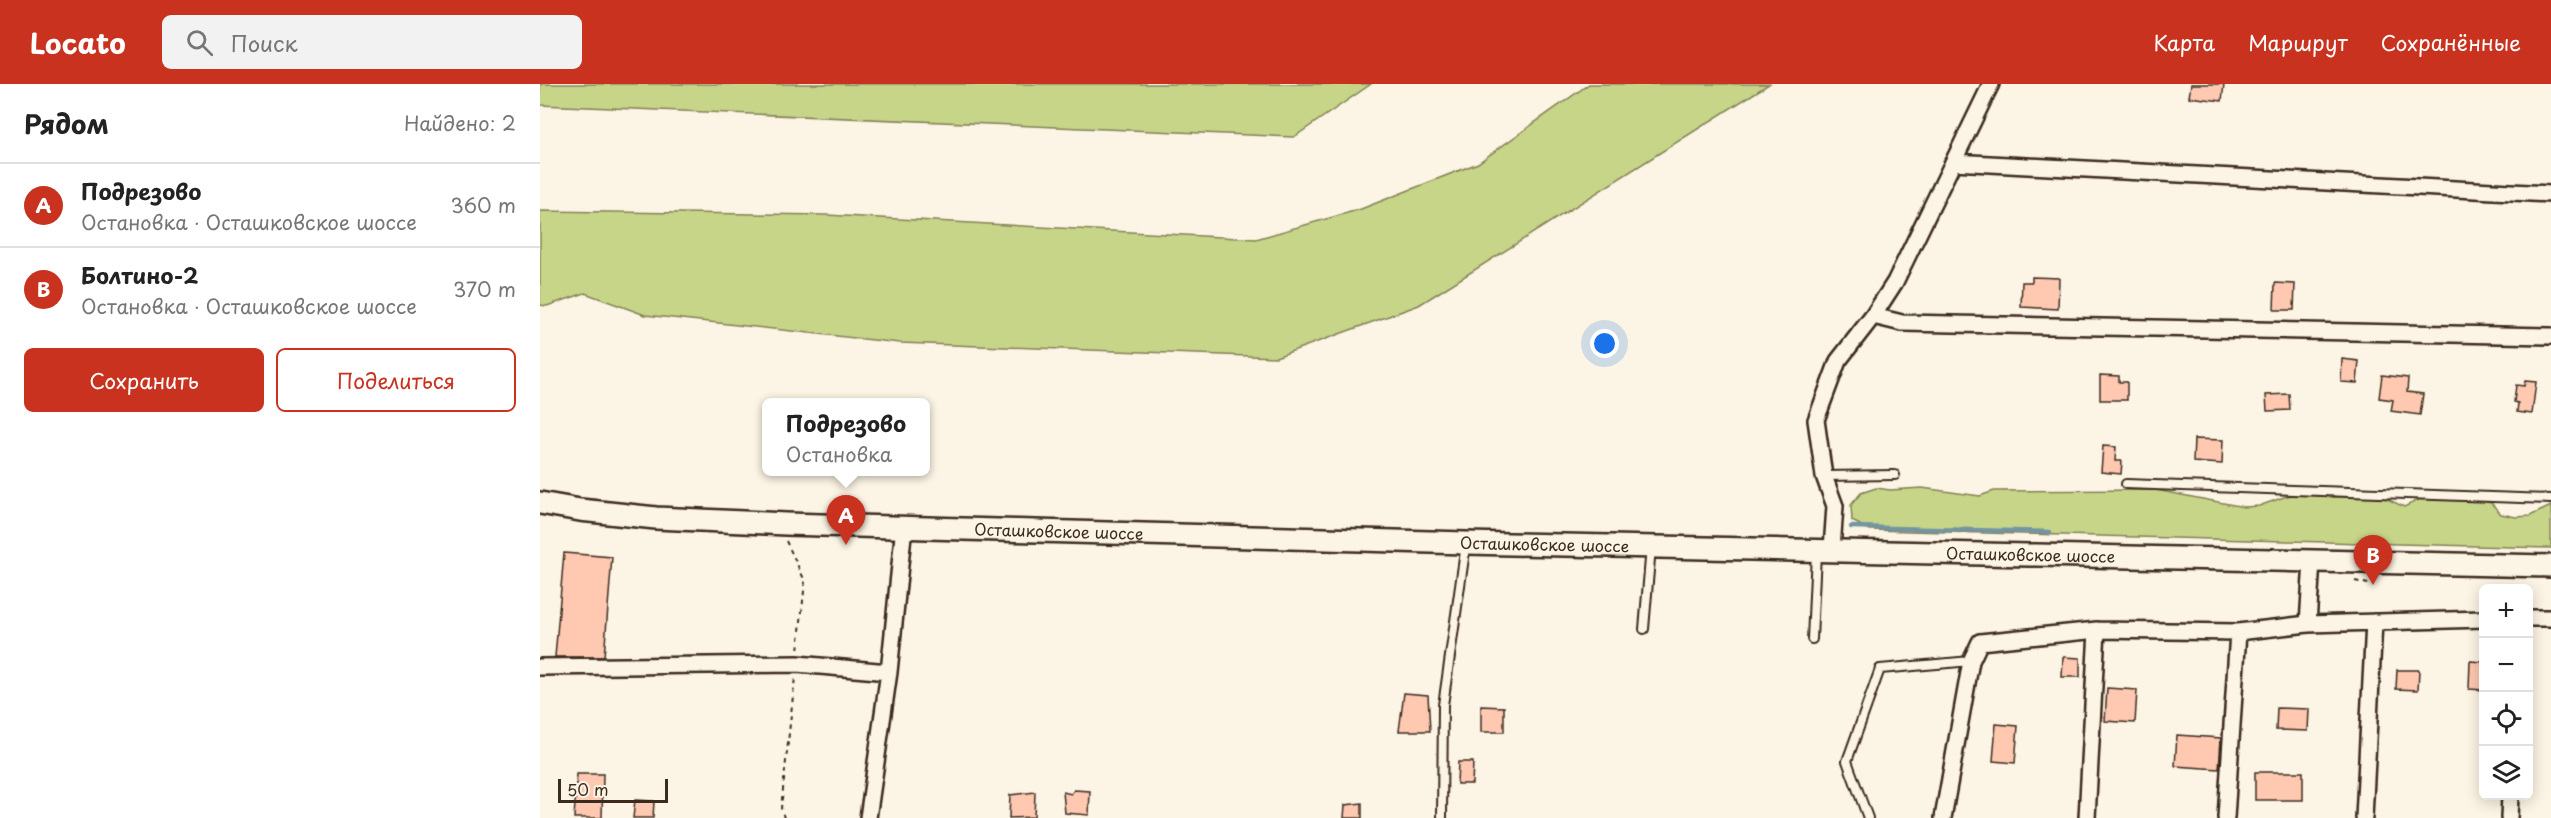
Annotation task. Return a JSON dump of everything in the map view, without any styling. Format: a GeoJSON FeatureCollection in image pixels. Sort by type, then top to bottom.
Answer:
{"type":"FeatureCollection","features":[{"type":"Feature","properties":{"kind":"main road","name":"Осташковское шоссе"},"geometry":{"type":"LineString","coordinates":[[540,502],[580,510],[656,518],[904,526],[1466,543],[2551,566]]}},
{"type":"Feature","properties":{"kind":"street"},"geometry":{"type":"LineString","coordinates":[[1824,549],[1835,506],[1824,476],[1816,420],[1838,361],[1873,316],[1895,282],[1991,84]]}},
{"type":"Feature","properties":{"kind":"street"},"geometry":{"type":"LineString","coordinates":[[1953,162],[2551,194]]}},
{"type":"Feature","properties":{"kind":"street"},"geometry":{"type":"LineString","coordinates":[[1873,316],[1902,323],[2551,336]]}},
{"type":"Feature","properties":{"kind":"street"},"geometry":{"type":"LineString","coordinates":[[868,818],[889,672],[904,526]]}},
{"type":"Feature","properties":{"kind":"street"},"geometry":{"type":"LineString","coordinates":[[2308,624],[2312,561]]}},
{"type":"Feature","properties":{"kind":"street"},"geometry":{"type":"LineString","coordinates":[[2533,618],[2551,618]]}},
{"type":"Feature","properties":{"kind":"street"},"geometry":{"type":"LineString","coordinates":[[1943,818],[1971,661],[1980,642],[2097,630],[2238,632],[2308,624],[2479,619]]}},
{"type":"Feature","properties":{"kind":"street"},"geometry":{"type":"LineString","coordinates":[[2364,818],[2374,622]]}},
{"type":"Feature","properties":{"kind":"street"},"geometry":{"type":"LineString","coordinates":[[2087,818],[2097,630]]}},
{"type":"Feature","properties":{"kind":"street"},"geometry":{"type":"LineString","coordinates":[[2226,818],[2238,632]]}},
{"type":"Feature","properties":{"kind":"street"},"geometry":{"type":"LineString","coordinates":[[540,667],[797,664],[889,672]]}},
{"type":"Feature","properties":{"kind":"street"},"geometry":{"type":"LineString","coordinates":[[2509,818],[2510,800]]}},
{"type":"Feature","properties":{"kind":"lane"},"geometry":{"type":"LineString","coordinates":[[1824,476],[1895,475]]}},
{"type":"Feature","properties":{"kind":"lane"},"geometry":{"type":"LineString","coordinates":[[2126,484],[2551,499]]}},
{"type":"Feature","properties":{"kind":"lane"},"geometry":{"type":"LineString","coordinates":[[1442,818],[1443,705],[1466,543]]}},
{"type":"Feature","properties":{"kind":"lane"},"geometry":{"type":"LineString","coordinates":[[1644,629],[1651,546]]}},
{"type":"Feature","properties":{"kind":"lane"},"geometry":{"type":"LineString","coordinates":[[1812,639],[1824,549]]}},
{"type":"Feature","properties":{"kind":"lane"},"geometry":{"type":"LineString","coordinates":[[1868,818],[1847,761],[1880,669],[1971,661]]}},
{"type":"Feature","properties":{"kind":"path"},"geometry":{"type":"LineString","coordinates":[[783,818],[781,808],[805,581],[789,548]]}},
{"type":"Feature","properties":{"kind":"green space"},"geometry":{"type":"Polygon","coordinates":[[[540,84],[1371,84],[1294,137],[540,105],[540,84]]]}},
{"type":"Feature","properties":{"kind":"green space"},"geometry":{"type":"Polygon","coordinates":[[[1589,84],[1769,84],[1419,305],[1276,357],[900,343],[645,315],[585,293],[547,306],[540,305],[540,211],[826,215],[1256,239],[1361,209],[1478,163],[1589,84]]]}},
{"type":"Feature","properties":{"kind":"green space"},"geometry":{"type":"Polygon","coordinates":[[[1876,488],[1890,490],[1922,488],[1980,496],[1994,491],[2156,490],[2244,507],[2259,506],[2287,496],[2320,491],[2334,497],[2349,497],[2363,493],[2377,494],[2404,507],[2431,494],[2477,499],[2491,503],[2501,514],[2516,517],[2530,516],[2551,506],[2551,548],[1870,530],[1852,521],[1851,505],[1861,493],[1876,488]]]}},
{"type":"Feature","properties":{"kind":"building"},"geometry":{"type":"Polygon","coordinates":[[[2191,84],[2224,84],[2222,101],[2189,97],[2191,84]]]}},
{"type":"Feature","properties":{"kind":"building"},"geometry":{"type":"Polygon","coordinates":[[[2032,277],[2059,278],[2058,309],[2021,307],[2022,282],[2032,282],[2032,277]]]}},
{"type":"Feature","properties":{"kind":"building"},"geometry":{"type":"Polygon","coordinates":[[[2275,283],[2295,284],[2294,310],[2274,310],[2275,283]]]}},
{"type":"Feature","properties":{"kind":"building"},"geometry":{"type":"Polygon","coordinates":[[[2342,359],[2359,361],[2357,383],[2341,382],[2342,359]]]}},
{"type":"Feature","properties":{"kind":"building"},"geometry":{"type":"Polygon","coordinates":[[[2100,375],[2119,376],[2119,382],[2127,382],[2127,400],[2100,400],[2100,375]]]}},
{"type":"Feature","properties":{"kind":"building"},"geometry":{"type":"Polygon","coordinates":[[[2382,375],[2408,378],[2407,392],[2423,394],[2420,415],[2391,411],[2393,400],[2379,398],[2382,375]]]}},
{"type":"Feature","properties":{"kind":"building"},"geometry":{"type":"Polygon","coordinates":[[[2525,381],[2536,382],[2532,414],[2517,412],[2518,403],[2514,402],[2516,385],[2524,386],[2525,381]]]}},
{"type":"Feature","properties":{"kind":"building"},"geometry":{"type":"Polygon","coordinates":[[[2289,394],[2290,410],[2267,411],[2266,395],[2289,394]]]}},
{"type":"Feature","properties":{"kind":"building"},"geometry":{"type":"Polygon","coordinates":[[[2194,439],[2223,440],[2222,464],[2193,462],[2194,439]]]}},
{"type":"Feature","properties":{"kind":"building"},"geometry":{"type":"Polygon","coordinates":[[[2103,446],[2116,447],[2115,461],[2122,461],[2121,474],[2101,472],[2103,446]]]}},
{"type":"Feature","properties":{"kind":"building"},"geometry":{"type":"Polygon","coordinates":[[[564,553],[612,557],[604,657],[555,657],[564,553]]]}},
{"type":"Feature","properties":{"kind":"building"},"geometry":{"type":"Polygon","coordinates":[[[2063,657],[2080,658],[2080,677],[2062,677],[2063,657]]]}},
{"type":"Feature","properties":{"kind":"building"},"geometry":{"type":"Polygon","coordinates":[[[2470,661],[2479,662],[2479,690],[2469,689],[2470,661]]]}},
{"type":"Feature","properties":{"kind":"building"},"geometry":{"type":"Polygon","coordinates":[[[2397,670],[2419,670],[2418,690],[2396,689],[2397,670]]]}},
{"type":"Feature","properties":{"kind":"building"},"geometry":{"type":"Polygon","coordinates":[[[2107,688],[2137,690],[2135,723],[2105,721],[2107,688]]]}},
{"type":"Feature","properties":{"kind":"building"},"geometry":{"type":"Polygon","coordinates":[[[1404,693],[1428,695],[1430,731],[1399,731],[1404,693]]]}},
{"type":"Feature","properties":{"kind":"building"},"geometry":{"type":"Polygon","coordinates":[[[1481,706],[1504,707],[1504,732],[1481,732],[1481,706]]]}},
{"type":"Feature","properties":{"kind":"building"},"geometry":{"type":"Polygon","coordinates":[[[2277,708],[2309,709],[2308,731],[2276,730],[2277,708]]]}},
{"type":"Feature","properties":{"kind":"building"},"geometry":{"type":"Polygon","coordinates":[[[1996,724],[2018,726],[2015,763],[1993,761],[1996,724]]]}},
{"type":"Feature","properties":{"kind":"building"},"geometry":{"type":"Polygon","coordinates":[[[2177,735],[2221,738],[2219,769],[2175,766],[2177,735]]]}},
{"type":"Feature","properties":{"kind":"building"},"geometry":{"type":"Polygon","coordinates":[[[1458,762],[1473,762],[1472,784],[1457,784],[1458,762]]]}},
{"type":"Feature","properties":{"kind":"building"},"geometry":{"type":"Polygon","coordinates":[[[2255,772],[2303,772],[2303,800],[2255,800],[2255,772]]]}},
{"type":"Feature","properties":{"kind":"building"},"geometry":{"type":"Polygon","coordinates":[[[577,774],[603,774],[602,818],[574,818],[577,774]]]}},
{"type":"Feature","properties":{"kind":"building"},"geometry":{"type":"Polygon","coordinates":[[[1074,790],[1090,791],[1089,815],[1065,813],[1063,792],[1071,794],[1074,790]]]}},
{"type":"Feature","properties":{"kind":"building"},"geometry":{"type":"Polygon","coordinates":[[[1035,792],[1034,817],[1009,818],[1010,795],[1035,792]]]}},
{"type":"Feature","properties":{"kind":"building"},"geometry":{"type":"Polygon","coordinates":[[[635,800],[654,801],[653,818],[633,818],[635,800]]]}},
{"type":"Feature","properties":{"kind":"building"},"geometry":{"type":"Polygon","coordinates":[[[1362,803],[1362,818],[1344,818],[1345,805],[1362,803]]]}},
{"type":"Feature","properties":{"kind":"waterway"},"geometry":{"type":"LineString","coordinates":[[1851,527],[2050,532]]}},
{"type":"Feature","properties":{"kind":"place","name":"Подрезово"},"geometry":{"type":"Point","coordinates":[846,545]}},
{"type":"Feature","properties":{"kind":"place","name":"Болтино-2"},"geometry":{"type":"Point","coordinates":[2373,585]}}]}
